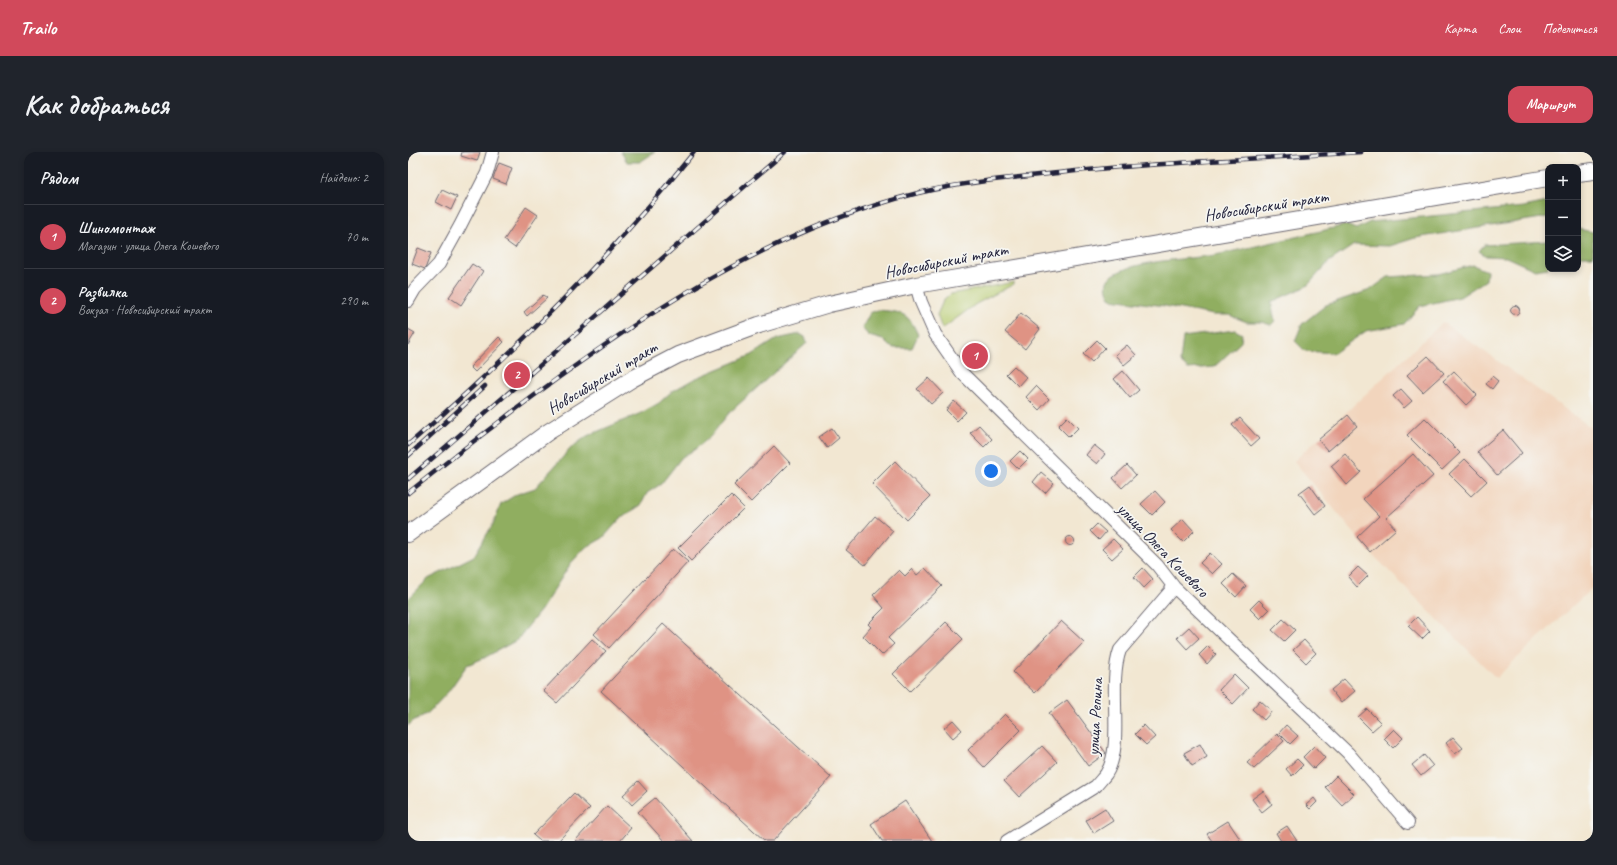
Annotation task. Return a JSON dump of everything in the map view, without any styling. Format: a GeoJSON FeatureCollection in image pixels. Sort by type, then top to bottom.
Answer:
{"type":"FeatureCollection","features":[{"type":"Feature","properties":{"kind":"main road"},"geometry":{"type":"LineString","coordinates":[[1581,172],[1593,170]]}},
{"type":"Feature","properties":{"kind":"main road","name":"Новосибирский тракт"},"geometry":{"type":"LineString","coordinates":[[408,534],[548,432],[632,379],[678,356],[759,325],[829,304],[916,285],[1545,179]]}},
{"type":"Feature","properties":{"kind":"street"},"geometry":{"type":"LineString","coordinates":[[408,301],[412,287],[439,264],[487,173],[493,152]]}},
{"type":"Feature","properties":{"kind":"street","name":"улица Олега Кошевого"},"geometry":{"type":"LineString","coordinates":[[916,285],[921,302],[935,334],[962,373],[1157,565],[1174,587],[1348,753],[1408,823]]}},
{"type":"Feature","properties":{"kind":"street","name":"улица Репина"},"geometry":{"type":"LineString","coordinates":[[1007,841],[1096,786],[1106,774],[1113,755],[1114,684],[1116,662],[1120,650],[1174,587]]}},
{"type":"Feature","properties":{"kind":"shaded area"},"geometry":{"type":"Polygon","coordinates":[[[1443,322],[1593,429],[1593,587],[1496,678],[1370,552],[1294,461],[1443,322]]]}},
{"type":"Feature","properties":{"kind":"green space"},"geometry":{"type":"Polygon","coordinates":[[[621,152],[655,152],[640,162],[627,162],[621,152]]]}},
{"type":"Feature","properties":{"kind":"green space"},"geometry":{"type":"Polygon","coordinates":[[[1545,203],[1545,217],[1415,238],[1390,246],[1354,245],[1330,261],[1307,286],[1271,302],[1275,321],[1271,325],[1261,322],[1247,322],[1229,315],[1213,315],[1165,306],[1111,299],[1106,286],[1108,280],[1113,275],[1136,266],[1220,254],[1346,225],[1356,229],[1370,222],[1523,207],[1545,203]]]}},
{"type":"Feature","properties":{"kind":"green space"},"geometry":{"type":"Polygon","coordinates":[[[1581,230],[1593,232],[1593,256],[1581,256],[1581,230]]]}},
{"type":"Feature","properties":{"kind":"green space"},"geometry":{"type":"Polygon","coordinates":[[[1545,241],[1545,268],[1535,270],[1506,257],[1486,256],[1479,251],[1484,245],[1545,241]]]}},
{"type":"Feature","properties":{"kind":"green space"},"geometry":{"type":"Polygon","coordinates":[[[1473,265],[1487,271],[1486,280],[1460,297],[1420,306],[1404,324],[1366,331],[1334,353],[1305,351],[1295,341],[1302,324],[1326,305],[1370,290],[1388,277],[1438,274],[1473,265]]]}},
{"type":"Feature","properties":{"kind":"green space"},"geometry":{"type":"Polygon","coordinates":[[[1014,282],[1014,284],[976,304],[942,329],[937,315],[943,301],[951,294],[1014,282]]]}},
{"type":"Feature","properties":{"kind":"green space"},"geometry":{"type":"Polygon","coordinates":[[[877,310],[897,312],[907,317],[911,321],[918,335],[912,348],[894,348],[889,346],[883,340],[869,336],[862,328],[870,313],[877,310]]]}},
{"type":"Feature","properties":{"kind":"green space"},"geometry":{"type":"Polygon","coordinates":[[[1235,330],[1242,334],[1241,342],[1214,367],[1188,369],[1180,362],[1183,337],[1235,330]]]}},
{"type":"Feature","properties":{"kind":"green space"},"geometry":{"type":"Polygon","coordinates":[[[800,334],[805,337],[807,343],[729,413],[710,437],[694,450],[682,457],[661,484],[647,493],[641,505],[620,519],[603,538],[585,548],[571,563],[541,610],[517,640],[484,658],[467,665],[448,692],[428,713],[413,721],[408,726],[408,599],[428,579],[474,556],[493,524],[501,504],[517,494],[535,488],[571,448],[587,436],[641,413],[659,403],[671,392],[694,379],[752,355],[777,339],[800,334]]]}},
{"type":"Feature","properties":{"kind":"building"},"geometry":{"type":"Polygon","coordinates":[[[462,152],[480,152],[477,161],[461,156],[462,152]]]}},
{"type":"Feature","properties":{"kind":"building"},"geometry":{"type":"Polygon","coordinates":[[[499,163],[512,168],[506,184],[493,179],[499,163]]]}},
{"type":"Feature","properties":{"kind":"building"},"geometry":{"type":"Polygon","coordinates":[[[442,190],[457,197],[451,210],[436,202],[442,190]]]}},
{"type":"Feature","properties":{"kind":"building"},"geometry":{"type":"Polygon","coordinates":[[[526,207],[538,215],[515,248],[504,240],[526,207]]]}},
{"type":"Feature","properties":{"kind":"building"},"geometry":{"type":"Polygon","coordinates":[[[418,248],[431,253],[425,269],[412,264],[418,248]]]}},
{"type":"Feature","properties":{"kind":"building"},"geometry":{"type":"Polygon","coordinates":[[[472,264],[483,271],[461,305],[449,297],[472,264]]]}},
{"type":"Feature","properties":{"kind":"building"},"geometry":{"type":"Polygon","coordinates":[[[543,295],[547,298],[527,316],[524,312],[543,295]]]}},
{"type":"Feature","properties":{"kind":"building"},"geometry":{"type":"Polygon","coordinates":[[[1515,305],[1520,310],[1515,315],[1510,310],[1515,305]]]}},
{"type":"Feature","properties":{"kind":"building"},"geometry":{"type":"Polygon","coordinates":[[[1021,313],[1040,329],[1025,349],[1005,332],[1021,313]]]}},
{"type":"Feature","properties":{"kind":"building"},"geometry":{"type":"Polygon","coordinates":[[[408,329],[415,333],[408,345],[408,329]]]}},
{"type":"Feature","properties":{"kind":"building"},"geometry":{"type":"Polygon","coordinates":[[[499,337],[504,342],[475,372],[470,367],[499,337]]]}},
{"type":"Feature","properties":{"kind":"building"},"geometry":{"type":"Polygon","coordinates":[[[1097,340],[1105,348],[1092,362],[1083,354],[1097,340]]]}},
{"type":"Feature","properties":{"kind":"building"},"geometry":{"type":"Polygon","coordinates":[[[1127,345],[1136,355],[1124,365],[1115,355],[1127,345]]]}},
{"type":"Feature","properties":{"kind":"building"},"geometry":{"type":"Polygon","coordinates":[[[978,347],[984,354],[971,364],[965,358],[978,347]]]}},
{"type":"Feature","properties":{"kind":"building"},"geometry":{"type":"Polygon","coordinates":[[[1428,356],[1444,373],[1423,392],[1407,375],[1428,356]]]}},
{"type":"Feature","properties":{"kind":"building"},"geometry":{"type":"Polygon","coordinates":[[[1014,366],[1026,377],[1018,386],[1006,374],[1014,366]]]}},
{"type":"Feature","properties":{"kind":"building"},"geometry":{"type":"Polygon","coordinates":[[[1123,371],[1139,390],[1130,398],[1114,379],[1123,371]]]}},
{"type":"Feature","properties":{"kind":"building"},"geometry":{"type":"Polygon","coordinates":[[[1454,371],[1477,395],[1466,405],[1443,381],[1454,371]]]}},
{"type":"Feature","properties":{"kind":"building"},"geometry":{"type":"Polygon","coordinates":[[[1492,376],[1498,381],[1492,389],[1486,384],[1492,376]]]}},
{"type":"Feature","properties":{"kind":"building"},"geometry":{"type":"Polygon","coordinates":[[[929,378],[943,393],[931,404],[917,389],[929,378]]]}},
{"type":"Feature","properties":{"kind":"building"},"geometry":{"type":"Polygon","coordinates":[[[1036,386],[1049,399],[1039,410],[1026,397],[1036,386]]]}},
{"type":"Feature","properties":{"kind":"building"},"geometry":{"type":"Polygon","coordinates":[[[1401,389],[1412,401],[1404,408],[1393,396],[1401,389]]]}},
{"type":"Feature","properties":{"kind":"building"},"geometry":{"type":"Polygon","coordinates":[[[954,401],[966,412],[957,421],[946,410],[954,401]]]}},
{"type":"Feature","properties":{"kind":"building"},"geometry":{"type":"Polygon","coordinates":[[[1348,415],[1357,426],[1328,451],[1318,440],[1348,415]]]}},
{"type":"Feature","properties":{"kind":"building"},"geometry":{"type":"Polygon","coordinates":[[[1067,417],[1078,428],[1069,437],[1058,426],[1067,417]]]}},
{"type":"Feature","properties":{"kind":"building"},"geometry":{"type":"Polygon","coordinates":[[[1240,418],[1259,439],[1251,446],[1232,425],[1240,418]]]}},
{"type":"Feature","properties":{"kind":"building"},"geometry":{"type":"Polygon","coordinates":[[[1425,418],[1460,453],[1442,470],[1407,435],[1425,418]]]}},
{"type":"Feature","properties":{"kind":"building"},"geometry":{"type":"Polygon","coordinates":[[[979,425],[992,439],[984,447],[970,433],[979,425]]]}},
{"type":"Feature","properties":{"kind":"building"},"geometry":{"type":"Polygon","coordinates":[[[832,428],[839,438],[827,448],[819,437],[832,428]]]}},
{"type":"Feature","properties":{"kind":"building"},"geometry":{"type":"Polygon","coordinates":[[[1503,430],[1522,453],[1497,475],[1477,452],[1503,430]]]}},
{"type":"Feature","properties":{"kind":"building"},"geometry":{"type":"Polygon","coordinates":[[[1094,445],[1105,454],[1097,464],[1086,455],[1094,445]]]}},
{"type":"Feature","properties":{"kind":"building"},"geometry":{"type":"Polygon","coordinates":[[[774,446],[790,463],[751,502],[734,485],[774,446]]]}},
{"type":"Feature","properties":{"kind":"building"},"geometry":{"type":"Polygon","coordinates":[[[1020,451],[1028,459],[1018,469],[1010,461],[1020,451]]]}},
{"type":"Feature","properties":{"kind":"building"},"geometry":{"type":"Polygon","coordinates":[[[1345,454],[1361,472],[1347,485],[1331,466],[1345,454]]]}},
{"type":"Feature","properties":{"kind":"building"},"geometry":{"type":"Polygon","coordinates":[[[1413,454],[1433,476],[1386,518],[1396,529],[1370,552],[1357,537],[1379,516],[1363,499],[1413,454]]]}},
{"type":"Feature","properties":{"kind":"building"},"geometry":{"type":"Polygon","coordinates":[[[1465,459],[1487,481],[1471,496],[1449,474],[1465,459]]]}},
{"type":"Feature","properties":{"kind":"building"},"geometry":{"type":"Polygon","coordinates":[[[895,461],[930,497],[907,520],[872,484],[895,461]]]}},
{"type":"Feature","properties":{"kind":"building"},"geometry":{"type":"Polygon","coordinates":[[[1127,465],[1136,475],[1122,488],[1113,478],[1127,465]]]}},
{"type":"Feature","properties":{"kind":"building"},"geometry":{"type":"Polygon","coordinates":[[[1041,472],[1054,483],[1045,493],[1033,482],[1041,472]]]}},
{"type":"Feature","properties":{"kind":"building"},"geometry":{"type":"Polygon","coordinates":[[[1310,485],[1325,506],[1315,514],[1299,493],[1310,485]]]}},
{"type":"Feature","properties":{"kind":"building"},"geometry":{"type":"Polygon","coordinates":[[[1155,491],[1165,502],[1152,515],[1141,504],[1155,491]]]}},
{"type":"Feature","properties":{"kind":"building"},"geometry":{"type":"Polygon","coordinates":[[[731,495],[744,508],[691,561],[678,548],[731,495]]]}},
{"type":"Feature","properties":{"kind":"building"},"geometry":{"type":"Polygon","coordinates":[[[875,516],[893,531],[865,565],[846,550],[875,516]]]}},
{"type":"Feature","properties":{"kind":"building"},"geometry":{"type":"Polygon","coordinates":[[[1183,519],[1194,531],[1183,542],[1171,530],[1183,519]]]}},
{"type":"Feature","properties":{"kind":"building"},"geometry":{"type":"Polygon","coordinates":[[[1097,524],[1106,532],[1099,540],[1090,531],[1097,524]]]}},
{"type":"Feature","properties":{"kind":"building"},"geometry":{"type":"Polygon","coordinates":[[[1068,537],[1072,537],[1074,541],[1072,545],[1068,545],[1066,543],[1066,539],[1068,537]]]}},
{"type":"Feature","properties":{"kind":"building"},"geometry":{"type":"Polygon","coordinates":[[[1113,539],[1123,549],[1112,559],[1102,549],[1113,539]]]}},
{"type":"Feature","properties":{"kind":"building"},"geometry":{"type":"Polygon","coordinates":[[[673,549],[688,562],[609,648],[594,634],[673,549]]]}},
{"type":"Feature","properties":{"kind":"building"},"geometry":{"type":"Polygon","coordinates":[[[1210,553],[1222,564],[1212,574],[1200,563],[1210,553]]]}},
{"type":"Feature","properties":{"kind":"building"},"geometry":{"type":"Polygon","coordinates":[[[1358,567],[1368,576],[1357,587],[1348,577],[1358,567]]]}},
{"type":"Feature","properties":{"kind":"building"},"geometry":{"type":"Polygon","coordinates":[[[925,568],[942,586],[888,638],[894,644],[882,655],[863,636],[871,627],[868,624],[884,608],[873,595],[899,570],[905,576],[912,569],[917,575],[925,568]]]}},
{"type":"Feature","properties":{"kind":"building"},"geometry":{"type":"Polygon","coordinates":[[[1143,568],[1153,579],[1144,588],[1134,577],[1143,568]]]}},
{"type":"Feature","properties":{"kind":"building"},"geometry":{"type":"Polygon","coordinates":[[[1233,574],[1246,586],[1236,597],[1223,584],[1233,574]]]}},
{"type":"Feature","properties":{"kind":"building"},"geometry":{"type":"Polygon","coordinates":[[[1259,600],[1269,610],[1260,619],[1250,609],[1259,600]]]}},
{"type":"Feature","properties":{"kind":"building"},"geometry":{"type":"Polygon","coordinates":[[[1417,617],[1430,631],[1422,639],[1408,626],[1417,617]]]}},
{"type":"Feature","properties":{"kind":"building"},"geometry":{"type":"Polygon","coordinates":[[[1283,619],[1295,630],[1284,641],[1272,630],[1283,619]]]}},
{"type":"Feature","properties":{"kind":"building"},"geometry":{"type":"Polygon","coordinates":[[[1061,621],[1084,642],[1035,693],[1013,672],[1061,621]]]}},
{"type":"Feature","properties":{"kind":"building"},"geometry":{"type":"Polygon","coordinates":[[[946,622],[963,639],[910,691],[893,674],[946,622]]]}},
{"type":"Feature","properties":{"kind":"building"},"geometry":{"type":"Polygon","coordinates":[[[663,624],[831,777],[773,841],[765,841],[601,691],[663,624]]]}},
{"type":"Feature","properties":{"kind":"building"},"geometry":{"type":"Polygon","coordinates":[[[1189,627],[1199,638],[1187,649],[1177,638],[1189,627]]]}},
{"type":"Feature","properties":{"kind":"building"},"geometry":{"type":"Polygon","coordinates":[[[592,639],[606,651],[557,703],[543,691],[592,639]]]}},
{"type":"Feature","properties":{"kind":"building"},"geometry":{"type":"Polygon","coordinates":[[[1304,640],[1316,653],[1306,663],[1293,650],[1304,640]]]}},
{"type":"Feature","properties":{"kind":"building"},"geometry":{"type":"Polygon","coordinates":[[[1208,646],[1216,654],[1207,664],[1199,655],[1208,646]]]}},
{"type":"Feature","properties":{"kind":"building"},"geometry":{"type":"Polygon","coordinates":[[[1234,674],[1248,688],[1233,704],[1219,690],[1234,674]]]}},
{"type":"Feature","properties":{"kind":"building"},"geometry":{"type":"Polygon","coordinates":[[[1344,679],[1355,691],[1341,703],[1331,690],[1344,679]]]}},
{"type":"Feature","properties":{"kind":"building"},"geometry":{"type":"Polygon","coordinates":[[[1067,700],[1106,753],[1088,766],[1049,713],[1067,700]]]}},
{"type":"Feature","properties":{"kind":"building"},"geometry":{"type":"Polygon","coordinates":[[[1260,700],[1272,711],[1264,720],[1252,709],[1260,700]]]}},
{"type":"Feature","properties":{"kind":"building"},"geometry":{"type":"Polygon","coordinates":[[[1367,709],[1381,723],[1372,731],[1358,717],[1367,709]]]}},
{"type":"Feature","properties":{"kind":"building"},"geometry":{"type":"Polygon","coordinates":[[[1005,714],[1021,730],[984,767],[968,750],[1005,714]]]}},
{"type":"Feature","properties":{"kind":"building"},"geometry":{"type":"Polygon","coordinates":[[[953,720],[962,730],[953,738],[944,728],[953,720]]]}},
{"type":"Feature","properties":{"kind":"building"},"geometry":{"type":"Polygon","coordinates":[[[1144,725],[1155,737],[1146,745],[1135,734],[1144,725]]]}},
{"type":"Feature","properties":{"kind":"building"},"geometry":{"type":"Polygon","coordinates":[[[1286,725],[1298,736],[1290,744],[1279,733],[1286,725]]]}},
{"type":"Feature","properties":{"kind":"building"},"geometry":{"type":"Polygon","coordinates":[[[1394,729],[1403,738],[1393,748],[1384,739],[1394,729]]]}},
{"type":"Feature","properties":{"kind":"building"},"geometry":{"type":"Polygon","coordinates":[[[1277,734],[1284,741],[1254,769],[1247,763],[1277,734]]]}},
{"type":"Feature","properties":{"kind":"building"},"geometry":{"type":"Polygon","coordinates":[[[1453,737],[1463,748],[1455,754],[1446,743],[1453,737]]]}},
{"type":"Feature","properties":{"kind":"building"},"geometry":{"type":"Polygon","coordinates":[[[1200,744],[1207,757],[1192,766],[1184,753],[1200,744]]]}},
{"type":"Feature","properties":{"kind":"building"},"geometry":{"type":"Polygon","coordinates":[[[1042,746],[1057,762],[1019,797],[1004,781],[1042,746]]]}},
{"type":"Feature","properties":{"kind":"building"},"geometry":{"type":"Polygon","coordinates":[[[1314,746],[1325,758],[1314,769],[1303,757],[1314,746]]]}},
{"type":"Feature","properties":{"kind":"building"},"geometry":{"type":"Polygon","coordinates":[[[1424,755],[1433,766],[1421,776],[1412,765],[1424,755]]]}},
{"type":"Feature","properties":{"kind":"building"},"geometry":{"type":"Polygon","coordinates":[[[1297,759],[1303,765],[1292,776],[1286,769],[1297,759]]]}},
{"type":"Feature","properties":{"kind":"building"},"geometry":{"type":"Polygon","coordinates":[[[1336,776],[1354,794],[1342,805],[1325,787],[1336,776]]]}},
{"type":"Feature","properties":{"kind":"building"},"geometry":{"type":"Polygon","coordinates":[[[638,781],[647,791],[632,805],[623,795],[638,781]]]}},
{"type":"Feature","properties":{"kind":"building"},"geometry":{"type":"Polygon","coordinates":[[[1263,791],[1272,804],[1262,812],[1252,799],[1263,791]]]}},
{"type":"Feature","properties":{"kind":"building"},"geometry":{"type":"Polygon","coordinates":[[[574,793],[590,808],[558,841],[540,841],[533,835],[574,793]]]}},
{"type":"Feature","properties":{"kind":"building"},"geometry":{"type":"Polygon","coordinates":[[[655,798],[693,841],[664,841],[638,812],[655,798]]]}},
{"type":"Feature","properties":{"kind":"building"},"geometry":{"type":"Polygon","coordinates":[[[1314,798],[1317,802],[1310,809],[1306,805],[1314,798]]]}},
{"type":"Feature","properties":{"kind":"building"},"geometry":{"type":"Polygon","coordinates":[[[905,801],[932,841],[882,841],[871,824],[905,801]]]}},
{"type":"Feature","properties":{"kind":"building"},"geometry":{"type":"Polygon","coordinates":[[[607,806],[631,828],[620,841],[575,841],[607,806]]]}},
{"type":"Feature","properties":{"kind":"building"},"geometry":{"type":"Polygon","coordinates":[[[1105,808],[1113,821],[1094,833],[1086,820],[1105,808]]]}},
{"type":"Feature","properties":{"kind":"building"},"geometry":{"type":"Polygon","coordinates":[[[1228,821],[1240,839],[1237,841],[1212,841],[1207,834],[1228,821]]]}},
{"type":"Feature","properties":{"kind":"building"},"geometry":{"type":"Polygon","coordinates":[[[1287,826],[1297,841],[1281,841],[1276,833],[1287,826]]]}},
{"type":"Feature","properties":{"kind":"railway"},"geometry":{"type":"LineString","coordinates":[[408,445],[447,411],[558,305],[628,230],[694,152]]}},
{"type":"Feature","properties":{"kind":"railway"},"geometry":{"type":"LineString","coordinates":[[408,479],[785,152]]}},
{"type":"Feature","properties":{"kind":"railway"},"geometry":{"type":"LineString","coordinates":[[408,493],[467,446],[551,383],[649,316],[752,256],[805,231],[861,210],[918,193],[970,183],[1096,169],[1361,152]]}},
{"type":"Feature","properties":{"kind":"railway"},"geometry":{"type":"LineString","coordinates":[[408,456],[485,386]]}},
{"type":"Feature","properties":{"kind":"place","name":"Шиномонтаж"},"geometry":{"type":"Point","coordinates":[975,356]}},
{"type":"Feature","properties":{"kind":"place","name":"Развилка"},"geometry":{"type":"Point","coordinates":[517,375]}}]}
